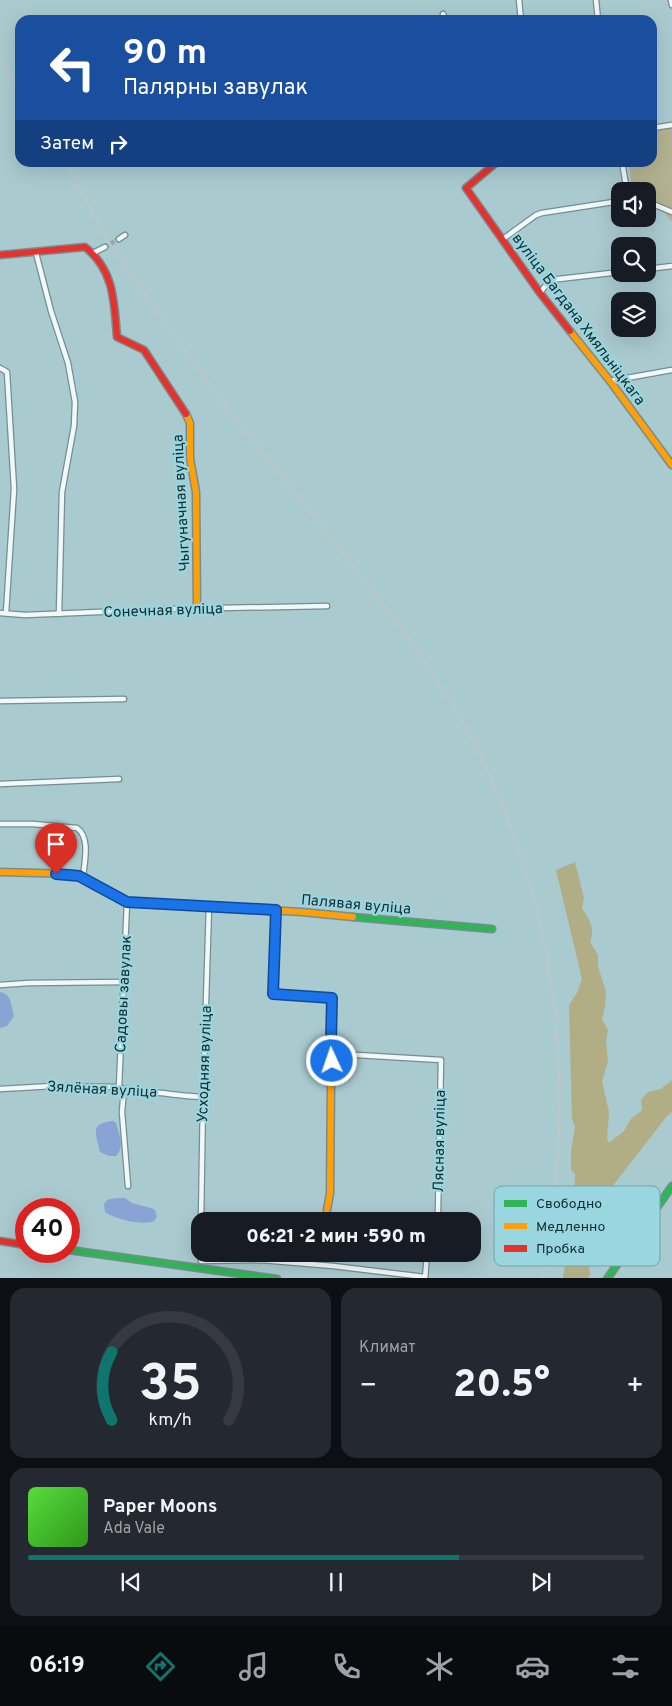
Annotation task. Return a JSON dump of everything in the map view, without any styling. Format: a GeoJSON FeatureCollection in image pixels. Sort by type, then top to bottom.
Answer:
{"type":"FeatureCollection","features":[{"type":"Feature","properties":{"kind":"street"},"geometry":{"type":"LineString","coordinates":[[519,0],[521,15]]}},
{"type":"Feature","properties":{"kind":"street"},"geometry":{"type":"LineString","coordinates":[[596,0],[598,15]]}},
{"type":"Feature","properties":{"kind":"street"},"geometry":{"type":"LineString","coordinates":[[671,0],[672,5]]}},
{"type":"Feature","properties":{"kind":"street"},"geometry":{"type":"LineString","coordinates":[[657,127],[672,125]]}},
{"type":"Feature","properties":{"kind":"street","name":"вуліца Багдана Хмяльніцкага"},"geometry":{"type":"LineString","coordinates":[[491,167],[466,188],[540,293],[610,381],[672,465]]}},
{"type":"Feature","properties":{"kind":"street"},"geometry":{"type":"LineString","coordinates":[[623,167],[625,182]]}},
{"type":"Feature","properties":{"kind":"street"},"geometry":{"type":"LineString","coordinates":[[502,239],[536,215],[611,202]]}},
{"type":"Feature","properties":{"kind":"street"},"geometry":{"type":"LineString","coordinates":[[656,205],[672,212]]}},
{"type":"Feature","properties":{"kind":"street"},"geometry":{"type":"LineString","coordinates":[[119,239],[125,235]]}},
{"type":"Feature","properties":{"kind":"street"},"geometry":{"type":"LineString","coordinates":[[0,255],[85,247],[93,253],[105,247]]}},
{"type":"Feature","properties":{"kind":"street"},"geometry":{"type":"LineString","coordinates":[[36,253],[51,311],[68,363],[75,402],[74,426],[62,492],[59,614]]}},
{"type":"Feature","properties":{"kind":"street","name":"Чыгуначная вуліца"},"geometry":{"type":"LineString","coordinates":[[93,253],[110,281],[117,337],[144,350],[184,409],[190,423],[190,458],[196,492],[197,608]]}},
{"type":"Feature","properties":{"kind":"street"},"geometry":{"type":"LineString","coordinates":[[656,268],[672,266]]}},
{"type":"Feature","properties":{"kind":"street"},"geometry":{"type":"LineString","coordinates":[[540,293],[550,280],[611,273]]}},
{"type":"Feature","properties":{"kind":"street"},"geometry":{"type":"LineString","coordinates":[[0,368],[7,372],[14,488],[3,613]]}},
{"type":"Feature","properties":{"kind":"street"},"geometry":{"type":"LineString","coordinates":[[610,381],[672,370]]}},
{"type":"Feature","properties":{"kind":"street","name":"Сонечная вуліца"},"geometry":{"type":"LineString","coordinates":[[3,613],[25,615],[197,608],[327,606]]}},
{"type":"Feature","properties":{"kind":"street"},"geometry":{"type":"LineString","coordinates":[[0,701],[124,699]]}},
{"type":"Feature","properties":{"kind":"street"},"geometry":{"type":"LineString","coordinates":[[0,784],[119,779]]}},
{"type":"Feature","properties":{"kind":"street"},"geometry":{"type":"LineString","coordinates":[[0,824],[33,824],[80,830],[85,842],[84,878]]}},
{"type":"Feature","properties":{"kind":"street"},"geometry":{"type":"LineString","coordinates":[[0,872],[74,874],[127,902]]}},
{"type":"Feature","properties":{"kind":"street","name":"Палявая вуліца"},"geometry":{"type":"LineString","coordinates":[[127,902],[276,910],[492,930]]}},
{"type":"Feature","properties":{"kind":"street","name":"Садовы завулак"},"geometry":{"type":"LineString","coordinates":[[127,902],[123,982],[122,1112],[128,1186]]}},
{"type":"Feature","properties":{"kind":"street","name":"Усходняя вуліца"},"geometry":{"type":"LineString","coordinates":[[201,1212],[209,906]]}},
{"type":"Feature","properties":{"kind":"street"},"geometry":{"type":"LineString","coordinates":[[276,910],[273,994],[332,998],[330,1192],[327,1210]]}},
{"type":"Feature","properties":{"kind":"street"},"geometry":{"type":"LineString","coordinates":[[0,985],[123,982]]}},
{"type":"Feature","properties":{"kind":"street"},"geometry":{"type":"LineString","coordinates":[[331,1040],[340,1054],[332,1061]]}},
{"type":"Feature","properties":{"kind":"street","name":"Лясная вуліца"},"geometry":{"type":"LineString","coordinates":[[340,1054],[441,1060],[438,1212]]}},
{"type":"Feature","properties":{"kind":"street","name":"Зялёная вуліца"},"geometry":{"type":"LineString","coordinates":[[0,1089],[53,1086],[122,1088],[203,1097]]}},
{"type":"Feature","properties":{"kind":"street"},"geometry":{"type":"LineString","coordinates":[[660,1203],[672,1186]]}},
{"type":"Feature","properties":{"kind":"street"},"geometry":{"type":"LineString","coordinates":[[0,1241],[15,1243]]}},
{"type":"Feature","properties":{"kind":"street"},"geometry":{"type":"LineString","coordinates":[[80,1252],[277,1278]]}},
{"type":"Feature","properties":{"kind":"street"},"geometry":{"type":"LineString","coordinates":[[200,1269],[201,1262]]}},
{"type":"Feature","properties":{"kind":"street"},"geometry":{"type":"LineString","coordinates":[[286,1262],[425,1278],[426,1262]]}},
{"type":"Feature","properties":{"kind":"street"},"geometry":{"type":"LineString","coordinates":[[607,1278],[615,1266]]}},
{"type":"Feature","properties":{"kind":"green space"},"geometry":{"type":"Polygon","coordinates":[[[672,127],[672,222],[656,206],[656,182],[631,182],[629,167],[657,167],[657,129],[672,127]]]}},
{"type":"Feature","properties":{"kind":"shaded area"},"geometry":{"type":"Polygon","coordinates":[[[575,862],[584,898],[582,908],[592,928],[590,942],[598,955],[598,966],[606,992],[602,1019],[608,1030],[606,1041],[608,1062],[602,1081],[609,1112],[607,1139],[609,1143],[624,1131],[630,1120],[642,1110],[641,1100],[648,1092],[661,1089],[672,1080],[672,1112],[613,1186],[574,1186],[575,1174],[571,1170],[571,1150],[575,1127],[572,1119],[569,1005],[577,993],[582,979],[556,870],[575,862]]]}},
{"type":"Feature","properties":{"kind":"shaded area"},"geometry":{"type":"Polygon","coordinates":[[[565,1266],[589,1266],[588,1278],[563,1278],[565,1266]]]}},
{"type":"Feature","properties":{"kind":"water"},"geometry":{"type":"Polygon","coordinates":[[[0,992],[9,998],[14,1016],[7,1026],[0,1028],[0,992]]]}},
{"type":"Feature","properties":{"kind":"water"},"geometry":{"type":"Polygon","coordinates":[[[113,1121],[116,1123],[121,1145],[116,1156],[109,1156],[100,1152],[96,1130],[100,1124],[113,1121]]]}},
{"type":"Feature","properties":{"kind":"water"},"geometry":{"type":"Polygon","coordinates":[[[125,1198],[132,1203],[154,1209],[157,1216],[154,1221],[147,1223],[128,1221],[110,1215],[105,1212],[104,1204],[107,1200],[125,1198]]]}},
{"type":"Feature","properties":{"kind":"tunnel"},"geometry":{"type":"LineString","coordinates":[[105,247],[119,239]]}},
{"type":"Feature","properties":{"kind":"railway"},"geometry":{"type":"LineString","coordinates":[[0,60],[15,80]]}},
{"type":"Feature","properties":{"kind":"railway"},"geometry":{"type":"LineString","coordinates":[[69,167],[108,242],[236,420],[407,635],[442,687],[473,741],[502,805],[526,870],[543,936],[554,1004],[559,1072],[559,1140],[555,1186]]}},
{"type":"Feature","properties":{"kind":"railway"},"geometry":{"type":"LineString","coordinates":[[542,1278],[544,1266]]}},
{"type":"Feature","properties":{"kind":"traffic: fast"},"geometry":{"type":"LineString","coordinates":[[353,917],[492,929]]}},
{"type":"Feature","properties":{"kind":"traffic: fast"},"geometry":{"type":"LineString","coordinates":[[660,1203],[672,1186]]}},
{"type":"Feature","properties":{"kind":"traffic: fast"},"geometry":{"type":"LineString","coordinates":[[80,1252],[270,1278]]}},
{"type":"Feature","properties":{"kind":"traffic: fast"},"geometry":{"type":"LineString","coordinates":[[608,1278],[616,1266]]}},
{"type":"Feature","properties":{"kind":"traffic: slow"},"geometry":{"type":"LineString","coordinates":[[570,331],[610,381],[672,465]]}},
{"type":"Feature","properties":{"kind":"traffic: slow"},"geometry":{"type":"LineString","coordinates":[[186,414],[190,423],[190,458],[196,492],[197,609]]}},
{"type":"Feature","properties":{"kind":"traffic: slow"},"geometry":{"type":"LineString","coordinates":[[0,872],[74,874],[127,902],[302,912],[353,917]]}},
{"type":"Feature","properties":{"kind":"traffic: slow"},"geometry":{"type":"LineString","coordinates":[[327,1210],[330,1193],[331,1081]]}},
{"type":"Feature","properties":{"kind":"traffic: jam"},"geometry":{"type":"LineString","coordinates":[[491,167],[466,188],[540,293],[570,331]]}},
{"type":"Feature","properties":{"kind":"traffic: jam"},"geometry":{"type":"LineString","coordinates":[[0,255],[85,247],[95,256],[108,277],[113,300],[117,337],[144,350],[186,414]]}},
{"type":"Feature","properties":{"kind":"traffic: jam"},"geometry":{"type":"LineString","coordinates":[[275,911],[273,994],[332,998],[331,1081]]}},
{"type":"Feature","properties":{"kind":"traffic: jam"},"geometry":{"type":"LineString","coordinates":[[0,1241],[15,1243]]}},
{"type":"Feature","properties":{"kind":"route"},"geometry":{"type":"LineString","coordinates":[[56,874],[74,874],[127,902],[276,910],[273,994],[332,998],[332,1061]]}}]}
